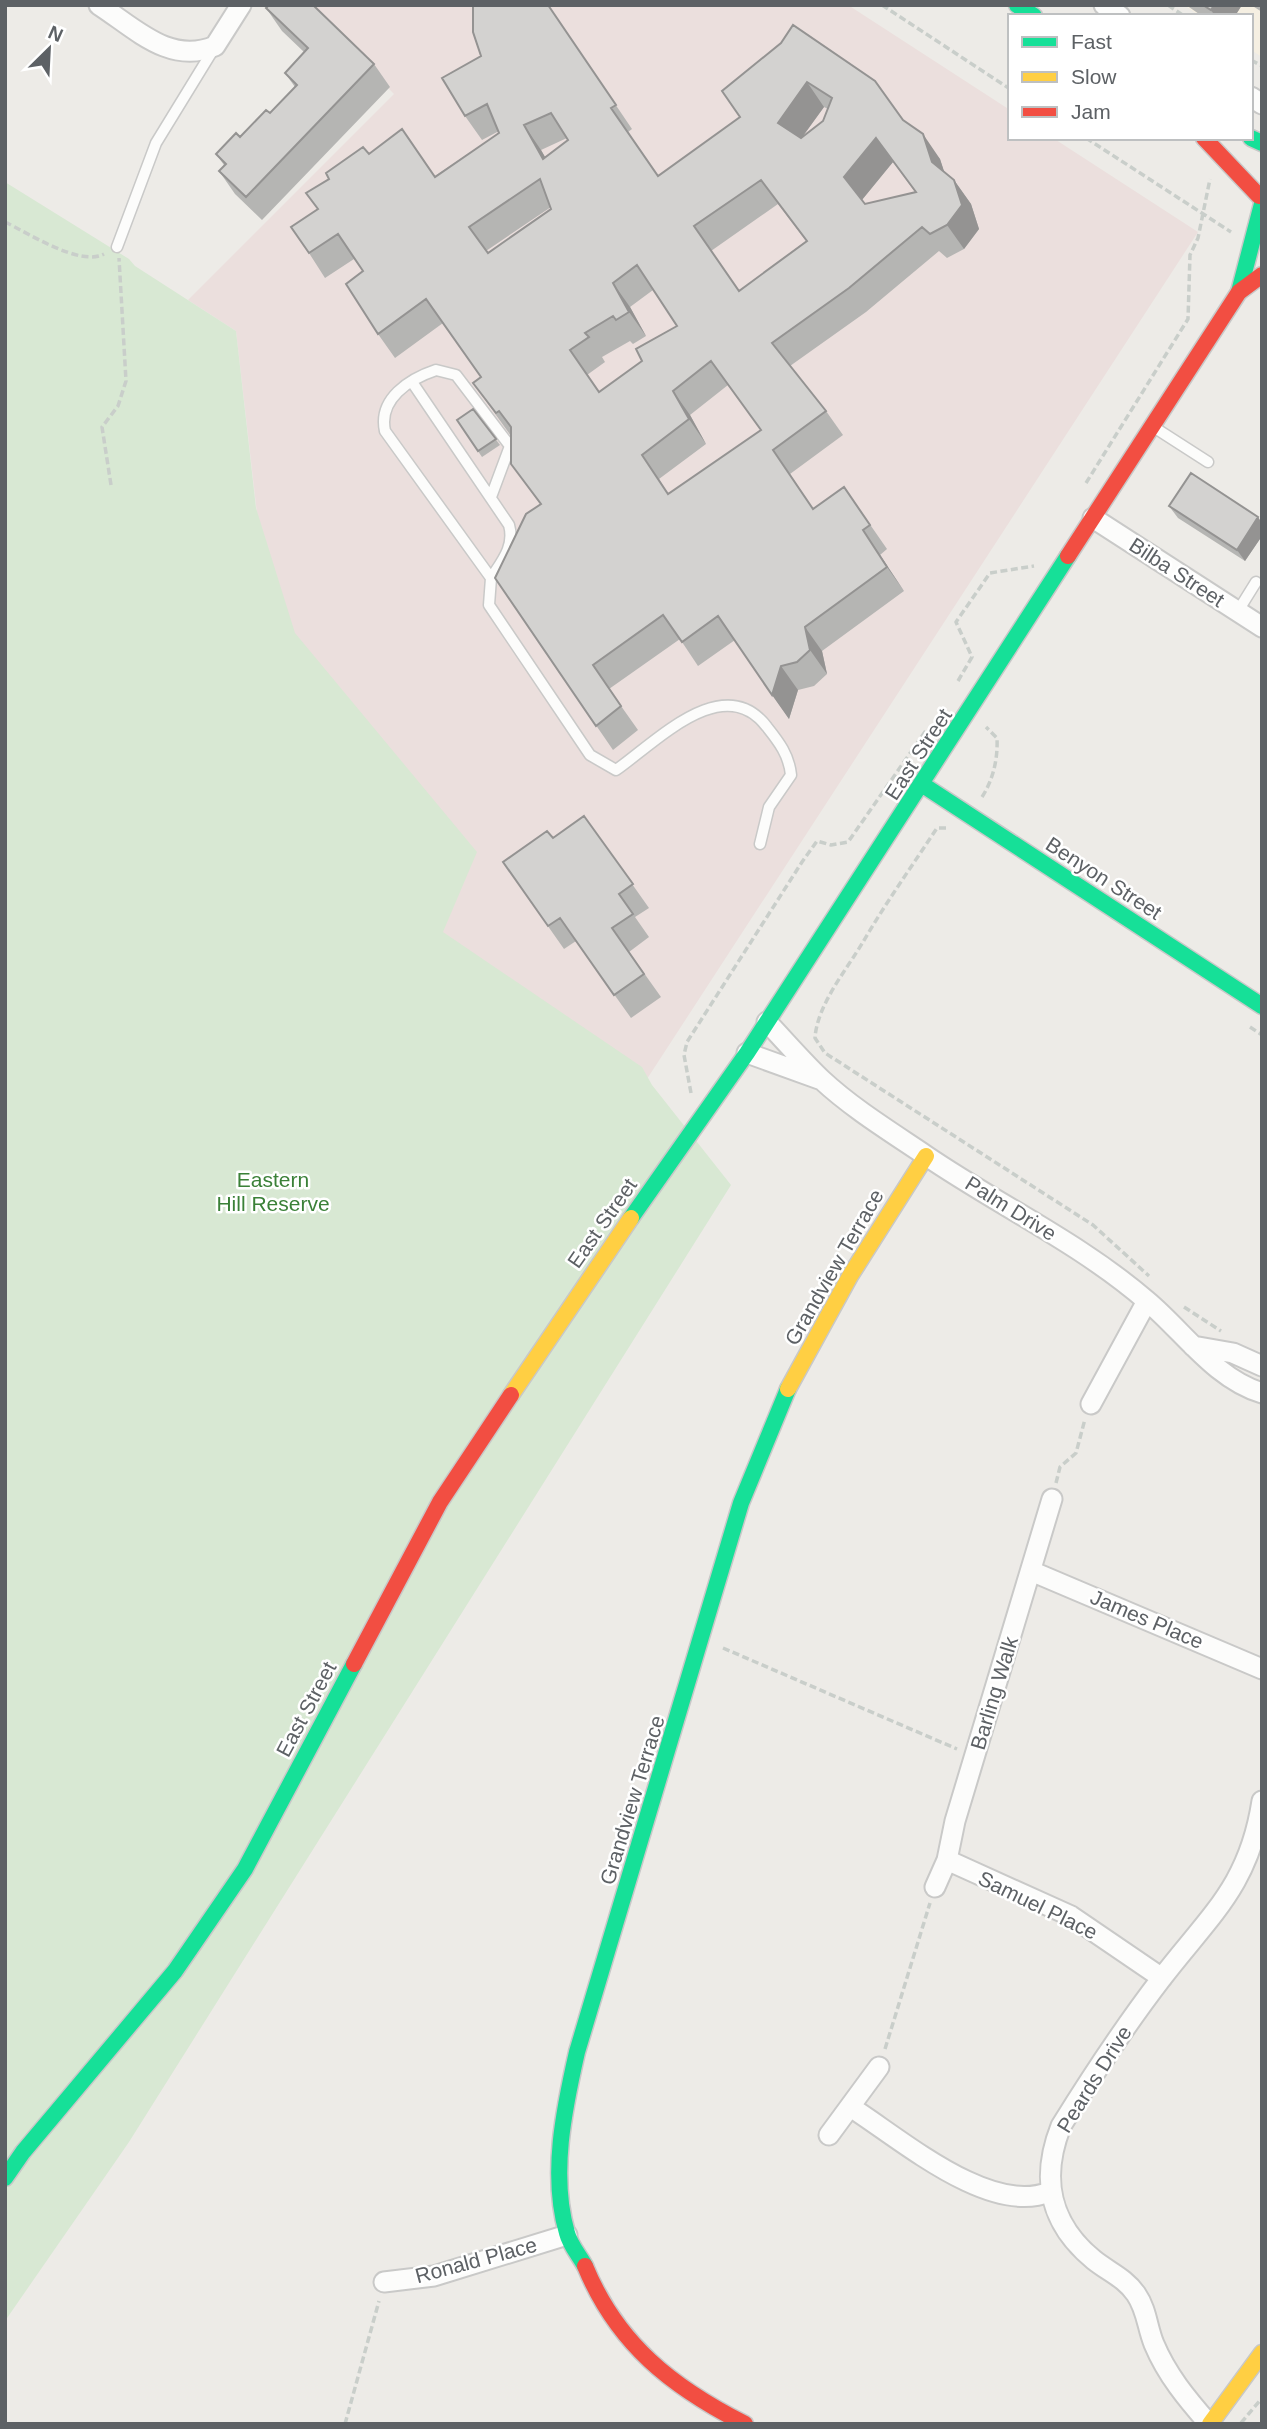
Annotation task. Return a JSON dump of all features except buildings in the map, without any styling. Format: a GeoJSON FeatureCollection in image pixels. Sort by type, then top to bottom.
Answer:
{"type":"FeatureCollection","features":[{"type":"Feature","properties":{"kind":"main road"},"geometry":{"type":"LineString","coordinates":[[1206,140],[1261,201]]}},
{"type":"Feature","properties":{"kind":"main road","name":"East Street"},"geometry":{"type":"LineString","coordinates":[[5,2178],[23,2152],[175,1971],[245,1869],[440,1502],[601,1261],[747,1054],[1239,292],[1261,201],[1262,170]]}},
{"type":"Feature","properties":{"kind":"main road","name":"East Street"},"geometry":{"type":"LineString","coordinates":[[1239,292],[1262,275]]}},
{"type":"Feature","properties":{"kind":"main road","name":"Benyon Street"},"geometry":{"type":"LineString","coordinates":[[923,785],[1262,1006]]}},
{"type":"Feature","properties":{"kind":"main road","name":"Grandview Terrace"},"geometry":{"type":"LineString","coordinates":[[745,2424],[692,2396],[662,2375],[631,2344],[598,2300],[583,2263],[567,2235],[562,2176],[564,2120],[572,2066],[746,1489],[769,1432],[822,1322],[854,1266],[926,1156]]}},
{"type":"Feature","properties":{"kind":"main road"},"geometry":{"type":"LineString","coordinates":[[1209,2424],[1262,2353]]}},
{"type":"Feature","properties":{"kind":"street"},"geometry":{"type":"LineString","coordinates":[[99,5],[162,46],[183,54],[210,48],[241,5]]}},
{"type":"Feature","properties":{"kind":"street","name":"Bilba Street"},"geometry":{"type":"LineString","coordinates":[[1093,518],[1262,626]]}},
{"type":"Feature","properties":{"kind":"street","name":"Palm Drive"},"geometry":{"type":"LineString","coordinates":[[767,1022],[823,1081],[926,1156],[1074,1248],[1152,1292],[1192,1346],[1250,1390],[1262,1393]]}},
{"type":"Feature","properties":{"kind":"street","name":"Palm Drive"},"geometry":{"type":"LineString","coordinates":[[747,1054],[823,1081]]}},
{"type":"Feature","properties":{"kind":"street"},"geometry":{"type":"LineString","coordinates":[[1091,1404],[1152,1292]]}},
{"type":"Feature","properties":{"kind":"street"},"geometry":{"type":"LineString","coordinates":[[1192,1346],[1233,1353],[1262,1366]]}},
{"type":"Feature","properties":{"kind":"street","name":"Barling Walk"},"geometry":{"type":"LineString","coordinates":[[935,1887],[947,1860],[1052,1499]]}},
{"type":"Feature","properties":{"kind":"street","name":"James Place"},"geometry":{"type":"LineString","coordinates":[[1031,1572],[1262,1669]]}},
{"type":"Feature","properties":{"kind":"street","name":"Peards Drive"},"geometry":{"type":"LineString","coordinates":[[1209,2424],[1170,2377],[1153,2343],[1146,2312],[1135,2293],[1073,2240],[1058,2216],[1049,2192],[1054,2143],[1061,2126],[1161,1978],[1236,1886],[1252,1848],[1262,1801]]}},
{"type":"Feature","properties":{"kind":"street","name":"Samuel Place"},"geometry":{"type":"LineString","coordinates":[[947,1860],[1070,1916],[1161,1978]]}},
{"type":"Feature","properties":{"kind":"street"},"geometry":{"type":"LineString","coordinates":[[830,2136],[879,2067]]}},
{"type":"Feature","properties":{"kind":"street"},"geometry":{"type":"LineString","coordinates":[[852,2108],[976,2188],[1017,2199],[1035,2198],[1049,2192]]}},
{"type":"Feature","properties":{"kind":"street","name":"Ronald Place"},"geometry":{"type":"LineString","coordinates":[[384,2282],[434,2276],[567,2235]]}},
{"type":"Feature","properties":{"kind":"lane"},"geometry":{"type":"LineString","coordinates":[[117,247],[156,143],[210,48]]}},
{"type":"Feature","properties":{"kind":"lane"},"geometry":{"type":"LineString","coordinates":[[491,497],[510,446],[456,375],[436,370],[412,382],[390,400],[383,421],[386,431],[491,578]]}},
{"type":"Feature","properties":{"kind":"lane"},"geometry":{"type":"LineString","coordinates":[[412,382],[509,525],[512,536],[509,549],[491,578],[489,605],[590,755],[616,770],[699,710],[717,706],[743,707],[762,720],[790,762],[791,775],[769,807],[760,844]]}},
{"type":"Feature","properties":{"kind":"lane"},"geometry":{"type":"LineString","coordinates":[[1152,426],[1208,462]]}},
{"type":"Feature","properties":{"kind":"lane"},"geometry":{"type":"LineString","coordinates":[[1238,611],[1256,582]]}},
{"type":"Feature","properties":{"kind":"path"},"geometry":{"type":"LineString","coordinates":[[882,5],[1008,88]]}},
{"type":"Feature","properties":{"kind":"path"},"geometry":{"type":"LineString","coordinates":[[1089,140],[1251,245]]}},
{"type":"Feature","properties":{"kind":"path"},"geometry":{"type":"LineString","coordinates":[[5,222],[75,255],[97,258],[117,247],[126,381],[118,406],[102,426],[111,485]]}},
{"type":"Feature","properties":{"kind":"path"},"geometry":{"type":"LineString","coordinates":[[970,816],[993,778],[997,738],[986,727]]}},
{"type":"Feature","properties":{"kind":"path"},"geometry":{"type":"LineString","coordinates":[[951,832],[944,827],[937,828],[882,912],[871,924],[863,942],[835,983],[818,1021],[815,1038],[825,1053],[1093,1225],[1152,1292]]}},
{"type":"Feature","properties":{"kind":"path"},"geometry":{"type":"LineString","coordinates":[[1176,1301],[1227,1334]]}},
{"type":"Feature","properties":{"kind":"path"},"geometry":{"type":"LineString","coordinates":[[1052,1499],[1060,1467],[1076,1453],[1091,1404]]}},
{"type":"Feature","properties":{"kind":"path"},"geometry":{"type":"LineString","coordinates":[[702,1639],[975,1757]]}},
{"type":"Feature","properties":{"kind":"path"},"geometry":{"type":"LineString","coordinates":[[879,2067],[935,1887]]}},
{"type":"Feature","properties":{"kind":"path"},"geometry":{"type":"LineString","coordinates":[[345,2424],[384,2282]]}},
{"type":"Feature","properties":{"kind":"path"},"geometry":{"type":"LineString","coordinates":[[1241,2424],[1262,2398]]}},
{"type":"Feature","properties":{"kind":"shaded area"},"geometry":{"type":"Polygon","coordinates":[[[306,5],[848,5],[1008,109],[1008,140],[1056,140],[1198,232],[632,1102],[427,971],[261,548],[236,331],[188,300],[394,94],[306,5]]]}},
{"type":"Feature","properties":{"kind":"shaded area"},"geometry":{"type":"Polygon","coordinates":[[[1184,5],[1262,5],[1262,57],[1253,51],[1253,14],[1197,14],[1184,5]]]}},
{"type":"Feature","properties":{"kind":"green space","name":"Eastern Hill Reserve"},"geometry":{"type":"Polygon","coordinates":[[[5,182],[129,259],[135,266],[236,331],[256,508],[295,633],[477,852],[443,932],[642,1067],[652,1085],[731,1185],[129,2142],[5,2321],[5,182]]]}},
{"type":"Feature","properties":{"kind":"traffic: fast"},"geometry":{"type":"LineString","coordinates":[[1017,5],[1031,14]]}},
{"type":"Feature","properties":{"kind":"traffic: fast"},"geometry":{"type":"LineString","coordinates":[[1253,139],[1262,143]]}},
{"type":"Feature","properties":{"kind":"traffic: fast"},"geometry":{"type":"LineString","coordinates":[[1239,292],[1262,204]]}},
{"type":"Feature","properties":{"kind":"traffic: fast"},"geometry":{"type":"LineString","coordinates":[[631,1218],[747,1053],[1068,556]]}},
{"type":"Feature","properties":{"kind":"traffic: fast"},"geometry":{"type":"LineString","coordinates":[[923,785],[1262,1006]]}},
{"type":"Feature","properties":{"kind":"traffic: fast"},"geometry":{"type":"LineString","coordinates":[[585,2266],[568,2237],[562,2211],[559,2165],[564,2119],[577,2052],[741,1503],[788,1389]]}},
{"type":"Feature","properties":{"kind":"traffic: fast"},"geometry":{"type":"LineString","coordinates":[[5,2178],[23,2152],[175,1971],[245,1869],[354,1664]]}},
{"type":"Feature","properties":{"kind":"traffic: slow"},"geometry":{"type":"LineString","coordinates":[[788,1389],[850,1276],[926,1156]]}},
{"type":"Feature","properties":{"kind":"traffic: slow"},"geometry":{"type":"LineString","coordinates":[[511,1395],[631,1218]]}},
{"type":"Feature","properties":{"kind":"traffic: slow"},"geometry":{"type":"LineString","coordinates":[[1210,2424],[1262,2353]]}},
{"type":"Feature","properties":{"kind":"traffic: jam"},"geometry":{"type":"LineString","coordinates":[[1206,140],[1259,196]]}},
{"type":"Feature","properties":{"kind":"traffic: jam"},"geometry":{"type":"LineString","coordinates":[[1068,556],[1239,292],[1262,275]]}},
{"type":"Feature","properties":{"kind":"traffic: jam"},"geometry":{"type":"LineString","coordinates":[[354,1664],[440,1502],[511,1395]]}},
{"type":"Feature","properties":{"kind":"traffic: jam"},"geometry":{"type":"LineString","coordinates":[[585,2266],[598,2294],[630,2341],[694,2395],[745,2424]]}}]}
